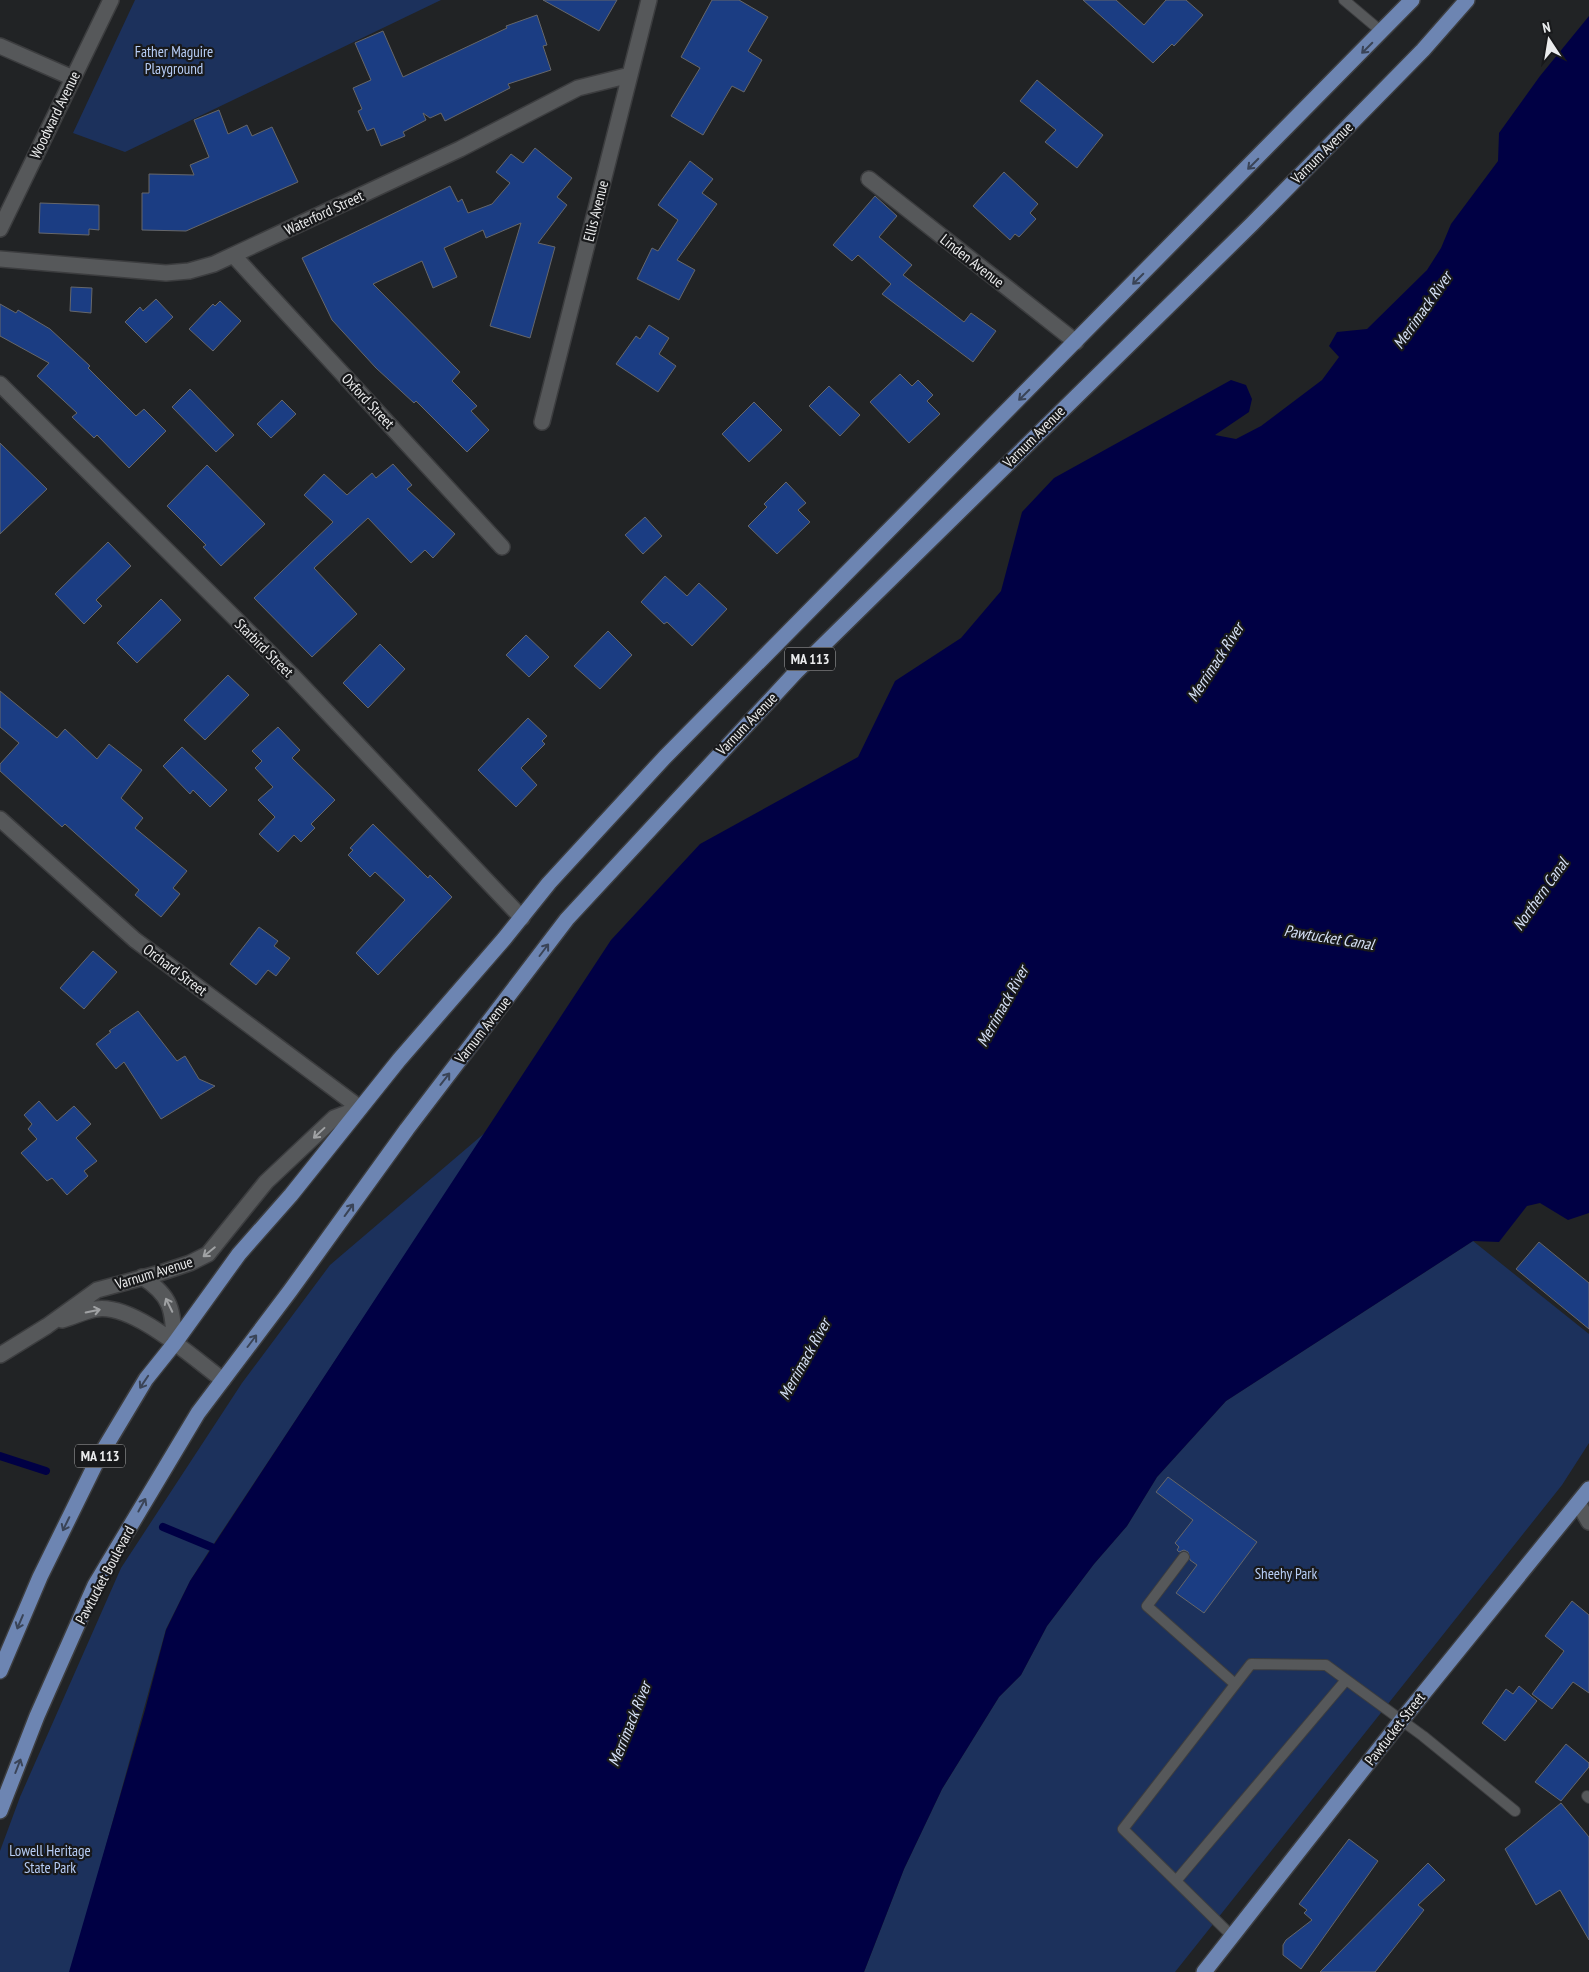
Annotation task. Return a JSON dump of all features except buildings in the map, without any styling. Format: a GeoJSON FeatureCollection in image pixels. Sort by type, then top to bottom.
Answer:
{"type":"FeatureCollection","features":[{"type":"Feature","properties":{"kind":"main road","name":"Varnum Avenue"},"geometry":{"type":"LineString","coordinates":[[174,1344],[239,1254],[291,1195],[360,1108],[598,828],[723,696],[1076,342],[1412,0]]}},
{"type":"Feature","properties":{"kind":"main road","name":"Varnum Avenue"},"geometry":{"type":"LineString","coordinates":[[223,1380],[407,1129],[567,919],[600,882],[796,672],[1252,224],[1423,50],[1467,0]]}},
{"type":"Feature","properties":{"kind":"main road","name":"MA 113"},"geometry":{"type":"LineString","coordinates":[[0,1671],[40,1577],[98,1460],[146,1379],[174,1344]]}},
{"type":"Feature","properties":{"kind":"main road","name":"Pawtucket Boulevard"},"geometry":{"type":"LineString","coordinates":[[0,1811],[37,1716],[96,1585],[147,1496],[198,1413],[223,1380]]}},
{"type":"Feature","properties":{"kind":"main road","name":"Pawtucket Street"},"geometry":{"type":"LineString","coordinates":[[1204,1972],[1231,1935],[1401,1721],[1589,1489]]}},
{"type":"Feature","properties":{"kind":"street","name":"Woodward Avenue"},"geometry":{"type":"LineString","coordinates":[[0,229],[111,0]]}},
{"type":"Feature","properties":{"kind":"street","name":"Ellis Avenue"},"geometry":{"type":"LineString","coordinates":[[542,422],[649,0]]}},
{"type":"Feature","properties":{"kind":"street"},"geometry":{"type":"LineString","coordinates":[[0,46],[73,78]]}},
{"type":"Feature","properties":{"kind":"street","name":"Waterford Street"},"geometry":{"type":"LineString","coordinates":[[0,259],[166,273],[189,271],[234,256],[460,149],[578,88],[630,75]]}},
{"type":"Feature","properties":{"kind":"street","name":"Linden Avenue"},"geometry":{"type":"LineString","coordinates":[[869,179],[1076,342]]}},
{"type":"Feature","properties":{"kind":"street","name":"Oxford Street"},"geometry":{"type":"LineString","coordinates":[[234,256],[502,547]]}},
{"type":"Feature","properties":{"kind":"street","name":"Starbird Street"},"geometry":{"type":"LineString","coordinates":[[0,384],[291,674],[522,918]]}},
{"type":"Feature","properties":{"kind":"street","name":"Orchard Street"},"geometry":{"type":"LineString","coordinates":[[0,819],[135,940],[360,1108]]}},
{"type":"Feature","properties":{"kind":"street","name":"Varnum Avenue"},"geometry":{"type":"LineString","coordinates":[[0,1355],[47,1326],[97,1290],[190,1264],[208,1254],[266,1182],[334,1118],[360,1108]]}},
{"type":"Feature","properties":{"kind":"street"},"geometry":{"type":"LineString","coordinates":[[142,1277],[157,1287],[168,1300],[174,1314],[174,1344]]}},
{"type":"Feature","properties":{"kind":"street","name":"Varnum Avenue"},"geometry":{"type":"LineString","coordinates":[[47,1326],[96,1309],[120,1311],[140,1321],[223,1380]]}},
{"type":"Feature","properties":{"kind":"street"},"geometry":{"type":"LineString","coordinates":[[1578,1503],[1589,1522]]}},
{"type":"Feature","properties":{"kind":"lane"},"geometry":{"type":"LineString","coordinates":[[1344,0],[1354,4],[1382,32]]}},
{"type":"Feature","properties":{"kind":"lane"},"geometry":{"type":"LineString","coordinates":[[1184,1557],[1147,1606],[1235,1684]]}},
{"type":"Feature","properties":{"kind":"lane"},"geometry":{"type":"LineString","coordinates":[[1231,1935],[1123,1829],[1251,1664],[1326,1665],[1423,1736],[1515,1811]]}},
{"type":"Feature","properties":{"kind":"lane"},"geometry":{"type":"LineString","coordinates":[[1176,1881],[1346,1680]]}},
{"type":"Feature","properties":{"kind":"green space","name":"Father Maguire Playground"},"geometry":{"type":"Polygon","coordinates":[[[135,0],[441,0],[125,152],[73,133],[135,0]]]}},
{"type":"Feature","properties":{"kind":"green space","name":"Lowell Heritage State Park"},"geometry":{"type":"Polygon","coordinates":[[[487,1131],[209,1551],[190,1581],[166,1629],[71,1972],[0,1972],[0,1851],[20,1797],[121,1568],[242,1383],[330,1265],[487,1131]]]}},
{"type":"Feature","properties":{"kind":"green space","name":"Sheehy Park"},"geometry":{"type":"Polygon","coordinates":[[[1473,1241],[1589,1334],[1589,1443],[1562,1485],[1175,1972],[864,1972],[904,1869],[942,1789],[999,1697],[1021,1675],[1047,1626],[1094,1564],[1127,1526],[1157,1477],[1226,1401],[1473,1241]]]}},
{"type":"Feature","properties":{"kind":"water"},"geometry":{"type":"Polygon","coordinates":[[[1589,16],[1589,1213],[1568,1220],[1540,1203],[1527,1206],[1499,1242],[1473,1241],[1226,1401],[1157,1477],[1127,1526],[1094,1564],[1047,1626],[1021,1675],[999,1697],[942,1789],[904,1869],[864,1972],[69,1972],[145,1710],[166,1630],[190,1581],[611,940],[700,844],[858,757],[895,681],[961,638],[1001,591],[1022,512],[1054,478],[1231,380],[1246,385],[1252,399],[1249,412],[1215,435],[1236,439],[1261,426],[1322,380],[1339,357],[1329,346],[1337,332],[1367,329],[1427,270],[1441,248],[1451,224],[1498,161],[1499,133],[1540,76],[1589,16]]]}},
{"type":"Feature","properties":{"kind":"waterway"},"geometry":{"type":"LineString","coordinates":[[0,1456],[46,1471]]}},
{"type":"Feature","properties":{"kind":"waterway"},"geometry":{"type":"LineString","coordinates":[[163,1527],[221,1551]]}},
{"type":"Feature","properties":{"kind":"water label","name":"Merrimack River"},"geometry":{"type":"Point","coordinates":[1422,310]}},
{"type":"Feature","properties":{"kind":"water label","name":"Merrimack River"},"geometry":{"type":"Point","coordinates":[1215,662]}},
{"type":"Feature","properties":{"kind":"water label","name":"Northern Canal"},"geometry":{"type":"Point","coordinates":[1540,894]}},
{"type":"Feature","properties":{"kind":"water label","name":"Pawtucket Canal"},"geometry":{"type":"Point","coordinates":[1329,937]}},
{"type":"Feature","properties":{"kind":"water label","name":"Merrimack River"},"geometry":{"type":"Point","coordinates":[1002,1006]}},
{"type":"Feature","properties":{"kind":"water label","name":"Merrimack River"},"geometry":{"type":"Point","coordinates":[804,1359]}},
{"type":"Feature","properties":{"kind":"water label","name":"Merrimack River"},"geometry":{"type":"Point","coordinates":[629,1724]}}]}
